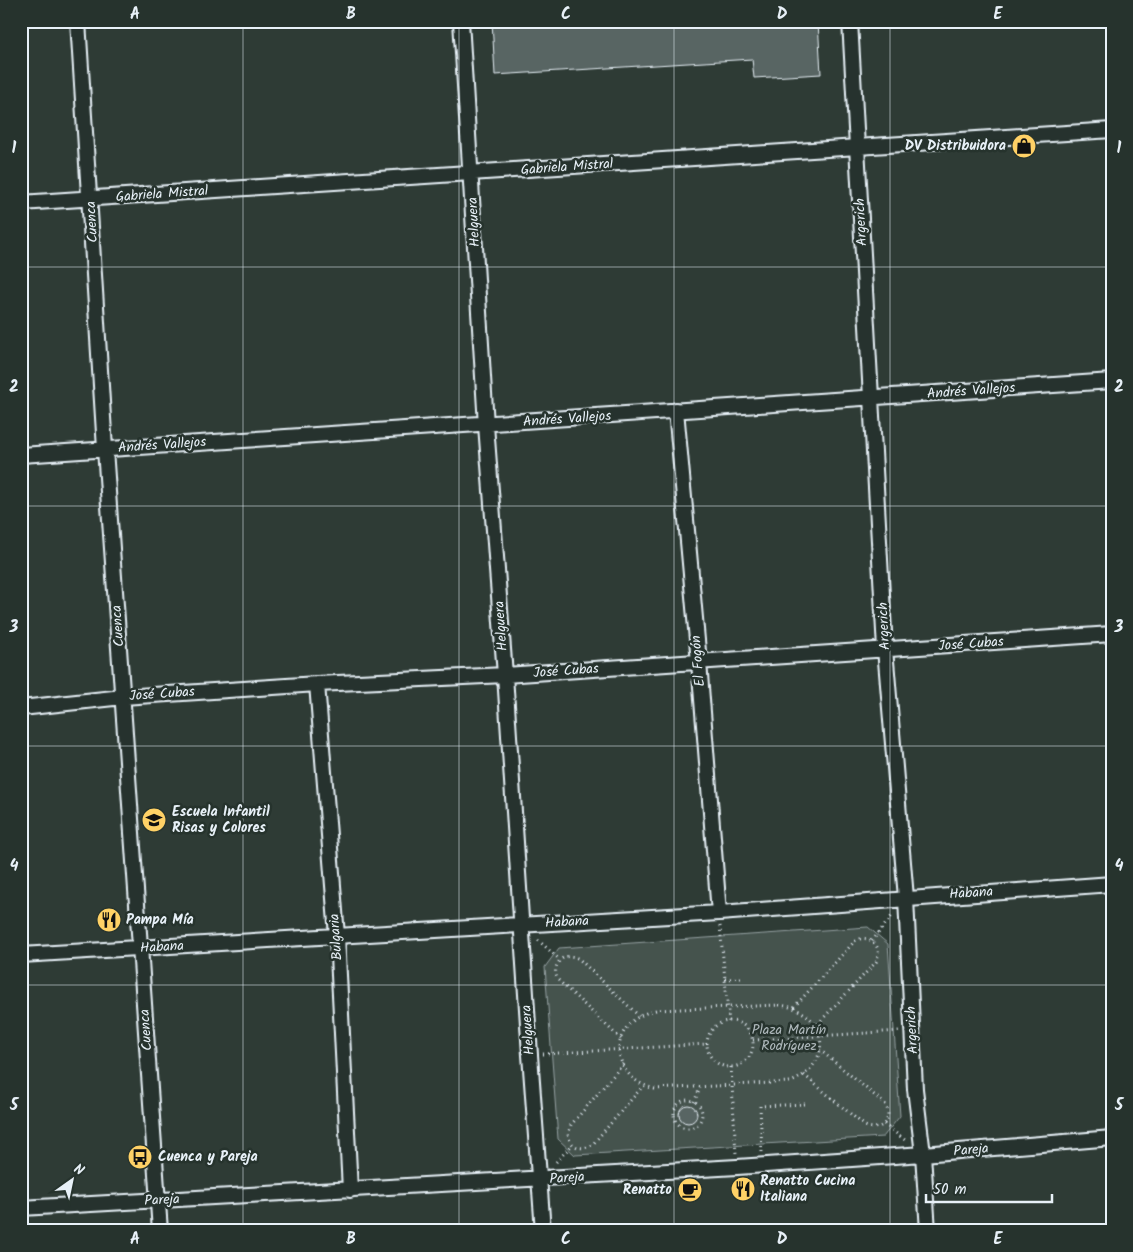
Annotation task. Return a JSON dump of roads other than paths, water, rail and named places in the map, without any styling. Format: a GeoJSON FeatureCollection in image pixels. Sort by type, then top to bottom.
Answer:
{"type":"FeatureCollection","features":[{"type":"Feature","properties":{"kind":"street","name":"Cuenca"},"geometry":{"type":"LineString","coordinates":[[78,21],[105,449],[160,1231]]}},
{"type":"Feature","properties":{"kind":"street","name":"Helguera"},"geometry":{"type":"LineString","coordinates":[[461,21],[486,425],[543,1231]]}},
{"type":"Feature","properties":{"kind":"street","name":"Argerich"},"geometry":{"type":"LineString","coordinates":[[850,21],[886,650],[906,898],[915,1089],[923,1154],[928,1231]]}},
{"type":"Feature","properties":{"kind":"street","name":"Gabriela Mistral"},"geometry":{"type":"LineString","coordinates":[[21,203],[1112,130]]}},
{"type":"Feature","properties":{"kind":"street","name":"Andrés Vallejos"},"geometry":{"type":"LineString","coordinates":[[21,456],[1112,381]]}},
{"type":"Feature","properties":{"kind":"street","name":"El Fogón"},"geometry":{"type":"LineString","coordinates":[[676,410],[719,913]]}},
{"type":"Feature","properties":{"kind":"street","name":"José Cubas"},"geometry":{"type":"LineString","coordinates":[[21,708],[123,697],[317,684],[505,675],[1112,634]]}},
{"type":"Feature","properties":{"kind":"street","name":"Bulgaria"},"geometry":{"type":"LineString","coordinates":[[317,684],[336,936],[350,1190]]}},
{"type":"Feature","properties":{"kind":"street","name":"Habana"},"geometry":{"type":"LineString","coordinates":[[21,955],[719,913],[1112,884]]}},
{"type":"Feature","properties":{"kind":"street","name":"Pareja"},"geometry":{"type":"LineString","coordinates":[[21,1208],[540,1180],[923,1154],[1112,1138]]}},
{"type":"Feature","properties":{"kind":"place","name":"DV Distribuidora"},"geometry":{"type":"Point","coordinates":[1024,146]}},
{"type":"Feature","properties":{"kind":"place","name":"Escuela Infantil Risas y Colores"},"geometry":{"type":"Point","coordinates":[154,820]}},
{"type":"Feature","properties":{"kind":"place","name":"Pampa Mía"},"geometry":{"type":"Point","coordinates":[109,920]}},
{"type":"Feature","properties":{"kind":"place","name":"Cuenca y Pareja"},"geometry":{"type":"Point","coordinates":[140,1157]}},
{"type":"Feature","properties":{"kind":"place","name":"Renatto Cucina Italiana"},"geometry":{"type":"Point","coordinates":[743,1189]}},
{"type":"Feature","properties":{"kind":"place","name":"Renatto"},"geometry":{"type":"Point","coordinates":[690,1190]}},
{"type":"Feature","properties":{"kind":"park label","name":"Plaza Martín Rodríguez"},"geometry":{"type":"Point","coordinates":[789,1038]}}]}
